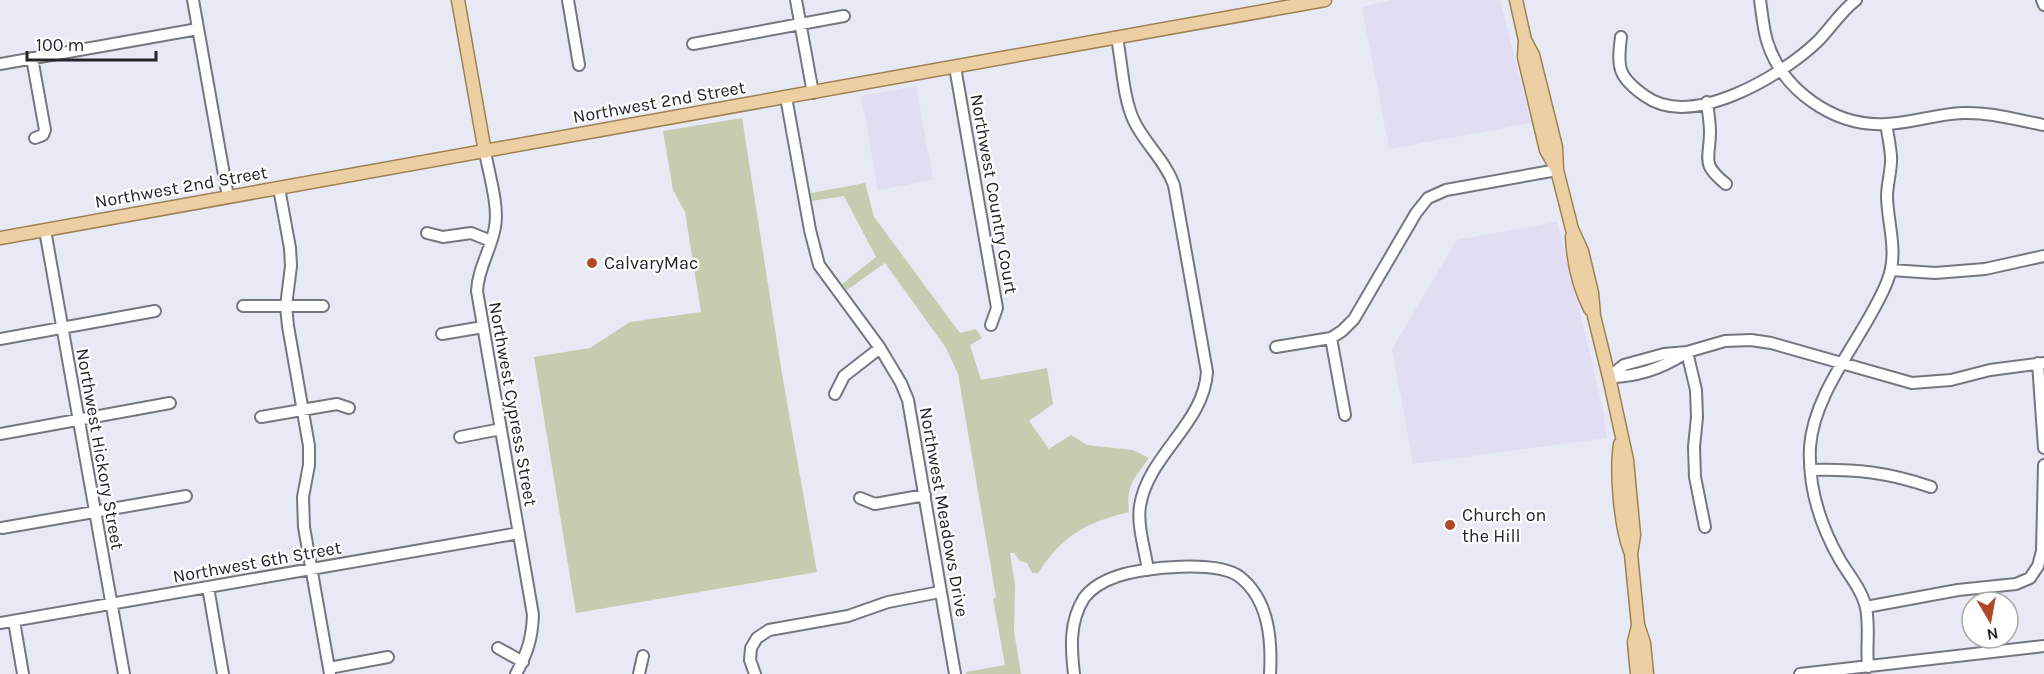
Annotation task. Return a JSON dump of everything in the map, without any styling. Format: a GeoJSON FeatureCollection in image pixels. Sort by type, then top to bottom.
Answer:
{"type":"FeatureCollection","features":[{"type":"Feature","properties":{"kind":"main road"},"geometry":{"type":"LineString","coordinates":[[458,0],[485,152]]}},
{"type":"Feature","properties":{"kind":"main road","name":"Northwest 2nd Street"},"geometry":{"type":"LineString","coordinates":[[0,238],[1117,38],[1277,4],[1325,0]]}},
{"type":"Feature","properties":{"kind":"main road"},"geometry":{"type":"LineString","coordinates":[[1516,0],[1525,40],[1524,57],[1546,150],[1557,170],[1572,229],[1573,253],[1583,294],[1594,316],[1609,377],[1621,440],[1618,472],[1624,536],[1632,554],[1638,625],[1644,643],[1647,674]]}},
{"type":"Feature","properties":{"kind":"main road"},"geometry":{"type":"LineString","coordinates":[[1638,625],[1634,642],[1638,674]]}},
{"type":"Feature","properties":{"kind":"street"},"geometry":{"type":"LineString","coordinates":[[193,0],[228,197]]}},
{"type":"Feature","properties":{"kind":"street"},"geometry":{"type":"LineString","coordinates":[[568,0],[579,64]]}},
{"type":"Feature","properties":{"kind":"street"},"geometry":{"type":"LineString","coordinates":[[796,0],[813,93]]}},
{"type":"Feature","properties":{"kind":"street"},"geometry":{"type":"LineString","coordinates":[[1760,0],[1767,42],[1782,71],[1794,86],[1814,104],[1840,118],[1886,124],[1937,115],[1965,113],[2001,116],[2044,125]]}},
{"type":"Feature","properties":{"kind":"street"},"geometry":{"type":"LineString","coordinates":[[1621,37],[1618,63],[1625,78],[1635,89],[1649,99],[1667,106],[1684,106],[1707,102],[1752,88],[1782,71],[1820,39],[1856,0]]}},
{"type":"Feature","properties":{"kind":"street"},"geometry":{"type":"LineString","coordinates":[[2042,0],[2044,4]]}},
{"type":"Feature","properties":{"kind":"street"},"geometry":{"type":"LineString","coordinates":[[693,44],[844,16]]}},
{"type":"Feature","properties":{"kind":"street"},"geometry":{"type":"LineString","coordinates":[[0,64],[198,28]]}},
{"type":"Feature","properties":{"kind":"street"},"geometry":{"type":"LineString","coordinates":[[1117,38],[1131,113],[1145,138],[1165,164],[1174,185],[1207,372],[1205,387],[1193,414],[1150,477],[1143,494],[1140,524],[1148,570]]}},
{"type":"Feature","properties":{"kind":"street"},"geometry":{"type":"LineString","coordinates":[[32,58],[45,130],[43,135],[35,138]]}},
{"type":"Feature","properties":{"kind":"street","name":"Northwest Country Court"},"geometry":{"type":"LineString","coordinates":[[955,67],[997,308],[991,325]]}},
{"type":"Feature","properties":{"kind":"street","name":"Northwest Meadows Drive"},"geometry":{"type":"LineString","coordinates":[[786,97],[810,230],[819,265],[880,348],[901,383],[908,400],[955,674]]}},
{"type":"Feature","properties":{"kind":"street"},"geometry":{"type":"LineString","coordinates":[[1707,102],[1710,135],[1707,161],[1713,173],[1726,184]]}},
{"type":"Feature","properties":{"kind":"street"},"geometry":{"type":"LineString","coordinates":[[1868,667],[1866,607],[1856,583],[1827,537],[1813,494],[1810,446],[1821,404],[1880,299],[1892,270],[1893,239],[1887,195],[1891,156],[1886,124]]}},
{"type":"Feature","properties":{"kind":"street","name":"Northwest Cypress Street"},"geometry":{"type":"LineString","coordinates":[[485,152],[495,212],[495,228],[477,281],[533,615],[533,634],[516,674]]}},
{"type":"Feature","properties":{"kind":"street"},"geometry":{"type":"LineString","coordinates":[[1276,347],[1331,338],[1342,331],[1354,319],[1416,213],[1428,198],[1446,190],[1557,170]]}},
{"type":"Feature","properties":{"kind":"street"},"geometry":{"type":"LineString","coordinates":[[279,188],[290,248],[291,266],[286,306],[288,326],[309,446],[303,513],[329,671],[388,657]]}},
{"type":"Feature","properties":{"kind":"street","name":"Northwest Hickory Street"},"geometry":{"type":"LineString","coordinates":[[45,230],[124,674]]}},
{"type":"Feature","properties":{"kind":"street"},"geometry":{"type":"LineString","coordinates":[[427,233],[443,237],[471,233],[491,241]]}},
{"type":"Feature","properties":{"kind":"street"},"geometry":{"type":"LineString","coordinates":[[1892,270],[1935,273],[1985,269],[2044,255]]}},
{"type":"Feature","properties":{"kind":"street"},"geometry":{"type":"LineString","coordinates":[[243,306],[323,306]]}},
{"type":"Feature","properties":{"kind":"street"},"geometry":{"type":"LineString","coordinates":[[0,339],[155,311]]}},
{"type":"Feature","properties":{"kind":"street"},"geometry":{"type":"LineString","coordinates":[[442,334],[483,327]]}},
{"type":"Feature","properties":{"kind":"street"},"geometry":{"type":"LineString","coordinates":[[1331,338],[1345,415]]}},
{"type":"Feature","properties":{"kind":"street"},"geometry":{"type":"LineString","coordinates":[[1609,377],[1624,365],[1664,354],[1687,352],[1725,341],[1751,340],[1771,343],[1912,382],[1951,380],[1990,370],[2041,363],[2044,448]]}},
{"type":"Feature","properties":{"kind":"street"},"geometry":{"type":"LineString","coordinates":[[835,394],[844,376],[880,348]]}},
{"type":"Feature","properties":{"kind":"street"},"geometry":{"type":"LineString","coordinates":[[1687,352],[1696,390],[1695,477],[1705,527]]}},
{"type":"Feature","properties":{"kind":"street"},"geometry":{"type":"LineString","coordinates":[[0,434],[170,403]]}},
{"type":"Feature","properties":{"kind":"street"},"geometry":{"type":"LineString","coordinates":[[261,417],[337,404],[350,408]]}},
{"type":"Feature","properties":{"kind":"street"},"geometry":{"type":"LineString","coordinates":[[460,437],[501,429]]}},
{"type":"Feature","properties":{"kind":"street"},"geometry":{"type":"LineString","coordinates":[[1866,607],[1958,590],[2016,584],[2030,578],[2038,566],[2042,551],[2044,465]]}},
{"type":"Feature","properties":{"kind":"street"},"geometry":{"type":"LineString","coordinates":[[1811,470],[1850,469],[1878,472],[1930,487]]}},
{"type":"Feature","properties":{"kind":"street"},"geometry":{"type":"LineString","coordinates":[[860,498],[875,504],[925,495]]}},
{"type":"Feature","properties":{"kind":"street"},"geometry":{"type":"LineString","coordinates":[[2,528],[186,496]]}},
{"type":"Feature","properties":{"kind":"street","name":"Northwest 6th Street"},"geometry":{"type":"LineString","coordinates":[[0,624],[519,533]]}},
{"type":"Feature","properties":{"kind":"street"},"geometry":{"type":"LineString","coordinates":[[1074,674],[1071,634],[1076,616],[1085,597],[1100,584],[1110,579],[1148,570],[1211,567],[1237,575],[1254,593],[1263,611],[1272,646],[1270,674]]}},
{"type":"Feature","properties":{"kind":"street"},"geometry":{"type":"LineString","coordinates":[[208,587],[223,674]]}},
{"type":"Feature","properties":{"kind":"street"},"geometry":{"type":"LineString","coordinates":[[755,674],[750,660],[751,648],[757,638],[769,630],[848,616],[888,602],[940,592]]}},
{"type":"Feature","properties":{"kind":"street"},"geometry":{"type":"LineString","coordinates":[[14,621],[23,674]]}},
{"type":"Feature","properties":{"kind":"street"},"geometry":{"type":"LineString","coordinates":[[1800,674],[2044,646]]}},
{"type":"Feature","properties":{"kind":"street"},"geometry":{"type":"LineString","coordinates":[[498,648],[523,662]]}},
{"type":"Feature","properties":{"kind":"street"},"geometry":{"type":"LineString","coordinates":[[639,674],[643,656]]}},
{"type":"Feature","properties":{"kind":"shaded area"},"geometry":{"type":"Polygon","coordinates":[[[1392,0],[1500,0],[1531,123],[1389,149],[1362,7],[1392,0]]]}},
{"type":"Feature","properties":{"kind":"shaded area"},"geometry":{"type":"Polygon","coordinates":[[[916,86],[933,180],[878,190],[861,96],[916,86]]]}},
{"type":"Feature","properties":{"kind":"shaded area"},"geometry":{"type":"Polygon","coordinates":[[[1557,222],[1592,362],[1607,438],[1413,464],[1392,349],[1457,240],[1557,222]]]}},
{"type":"Feature","properties":{"kind":"green space"},"geometry":{"type":"Polygon","coordinates":[[[742,118],[782,374],[817,572],[576,613],[534,357],[590,348],[630,322],[701,312],[685,212],[673,190],[663,131],[742,118]]]}},
{"type":"Feature","properties":{"kind":"green space"},"geometry":{"type":"Polygon","coordinates":[[[865,183],[874,217],[960,333],[976,329],[982,338],[970,345],[981,380],[1047,368],[1053,404],[1029,421],[1049,449],[1071,435],[1087,445],[1133,450],[1149,458],[1135,477],[1130,489],[1129,512],[1100,521],[1076,532],[1057,549],[1038,573],[1032,573],[1027,563],[1020,561],[1014,553],[1010,553],[1015,585],[1014,631],[1021,674],[966,674],[966,672],[1005,665],[993,599],[996,597],[958,374],[946,348],[885,263],[847,290],[842,284],[876,257],[844,196],[812,201],[811,193],[865,183]]]}},
{"type":"Feature","properties":{"kind":"place","name":"CalvaryMac"},"geometry":{"type":"Point","coordinates":[592,263]}},
{"type":"Feature","properties":{"kind":"place","name":"Church on the Hill"},"geometry":{"type":"Point","coordinates":[1450,525]}}]}
